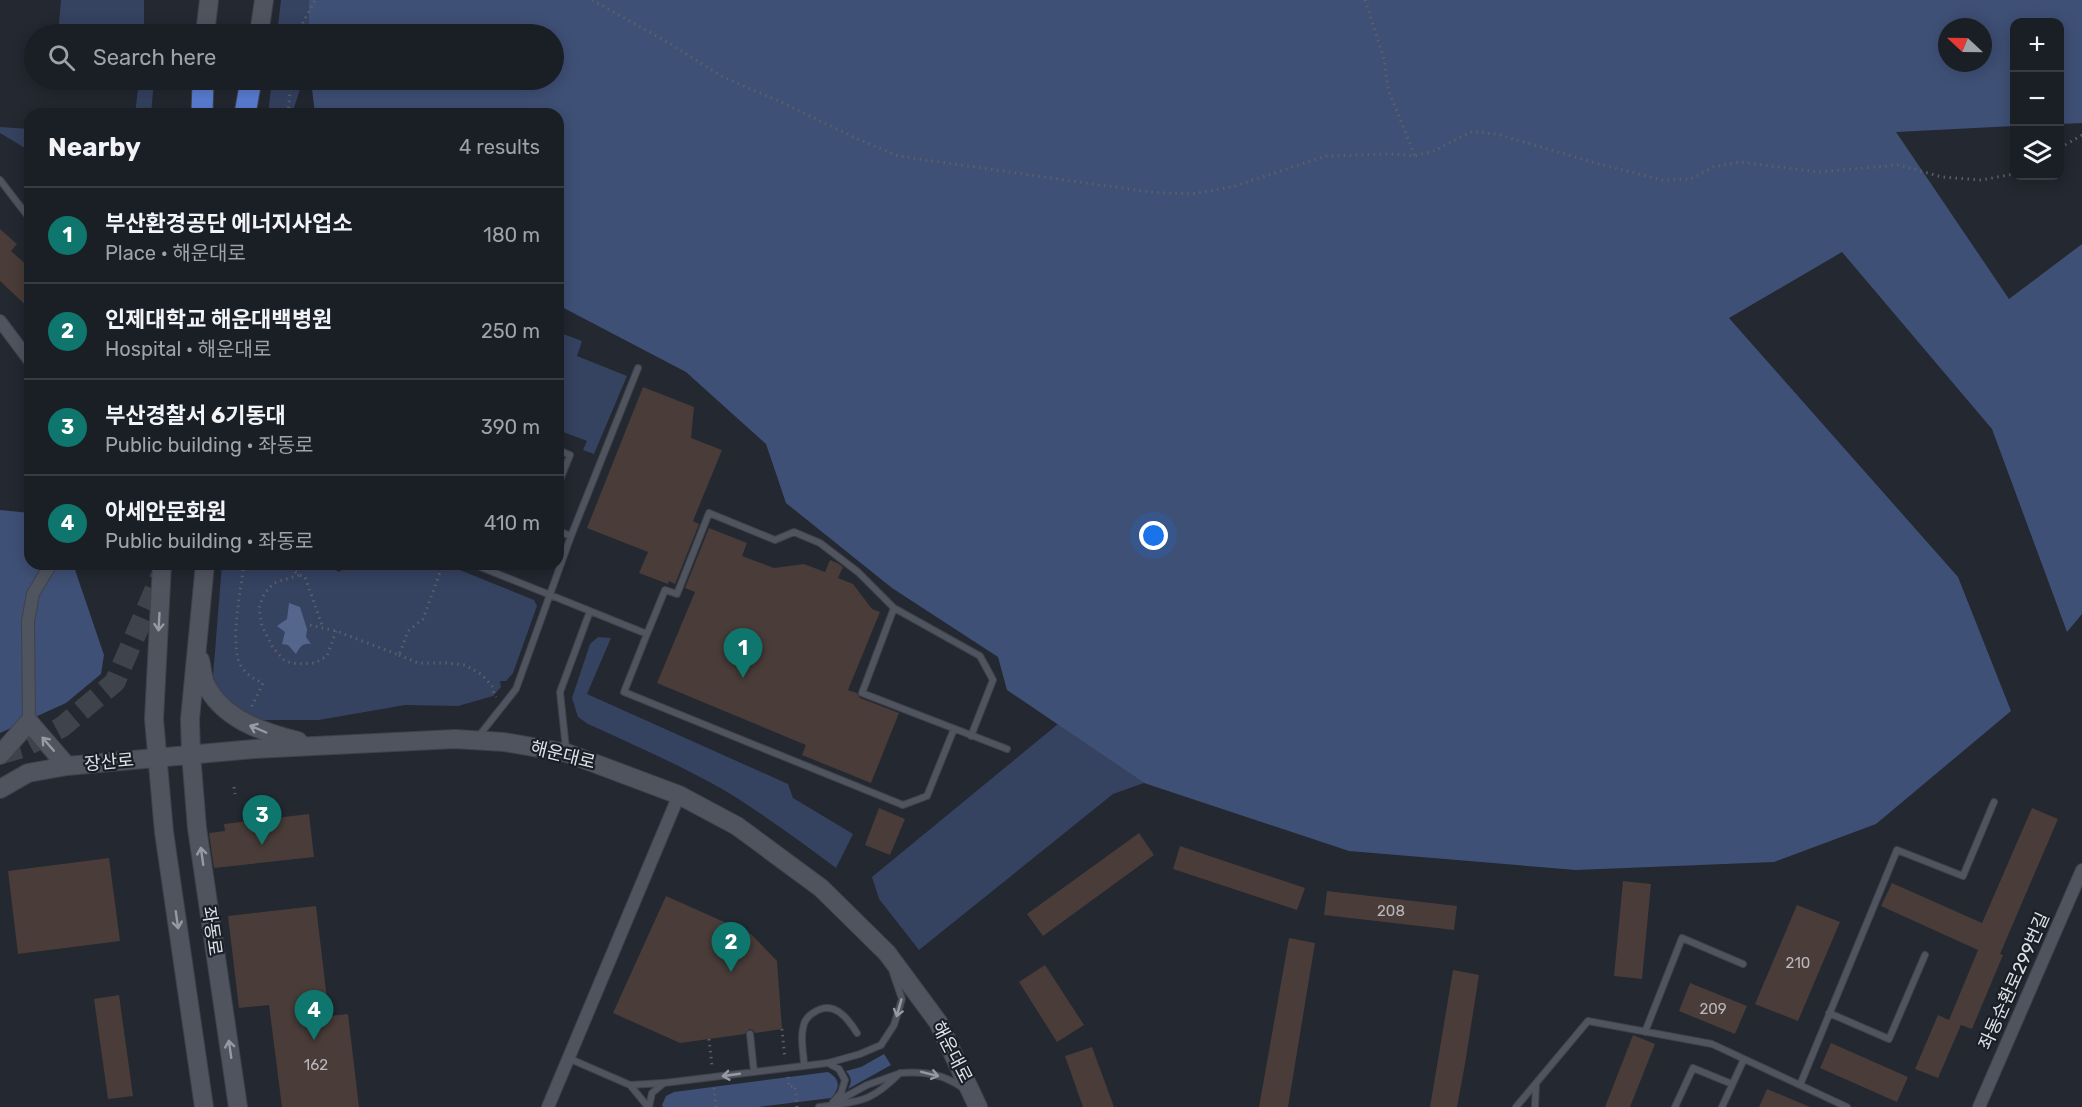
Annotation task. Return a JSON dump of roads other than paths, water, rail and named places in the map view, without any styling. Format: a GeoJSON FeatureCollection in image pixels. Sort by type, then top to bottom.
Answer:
{"type":"FeatureCollection","features":[{"type":"Feature","properties":{"kind":"highway"},"geometry":{"type":"LineString","coordinates":[[200,108],[201,90]]}},
{"type":"Feature","properties":{"kind":"highway"},"geometry":{"type":"LineString","coordinates":[[246,108],[250,90]]}},
{"type":"Feature","properties":{"kind":"main road"},"geometry":{"type":"LineString","coordinates":[[206,24],[209,0]]}},
{"type":"Feature","properties":{"kind":"main road"},"geometry":{"type":"LineString","coordinates":[[260,24],[264,0]]}},
{"type":"Feature","properties":{"kind":"main road"},"geometry":{"type":"LineString","coordinates":[[250,108],[251,90]]}},
{"type":"Feature","properties":{"kind":"main road"},"geometry":{"type":"LineString","coordinates":[[157,757],[154,702],[162,570]]}},
{"type":"Feature","properties":{"kind":"main road"},"geometry":{"type":"LineString","coordinates":[[191,754],[190,719],[204,570]]}},
{"type":"Feature","properties":{"kind":"main road"},"geometry":{"type":"LineString","coordinates":[[197,645],[204,681],[213,697],[240,720],[261,731],[314,746]]}},
{"type":"Feature","properties":{"kind":"main road"},"geometry":{"type":"LineString","coordinates":[[0,755],[29,722],[67,766]]}},
{"type":"Feature","properties":{"kind":"main road","name":"해운대로"},"geometry":{"type":"LineString","coordinates":[[191,754],[455,739],[504,742],[567,753],[679,795],[737,826],[821,888],[887,953],[938,1022],[977,1102]]}},
{"type":"Feature","properties":{"kind":"main road","name":"장산로"},"geometry":{"type":"LineString","coordinates":[[28,773],[67,766],[191,754]]}},
{"type":"Feature","properties":{"kind":"main road","name":"좌동로"},"geometry":{"type":"LineString","coordinates":[[191,754],[197,828],[238,1107]]}},
{"type":"Feature","properties":{"kind":"main road","name":"좌동로"},"geometry":{"type":"LineString","coordinates":[[157,757],[164,832],[204,1107]]}},
{"type":"Feature","properties":{"kind":"main road"},"geometry":{"type":"LineString","coordinates":[[0,764],[28,773]]}},
{"type":"Feature","properties":{"kind":"main road"},"geometry":{"type":"LineString","coordinates":[[0,789],[28,773]]}},
{"type":"Feature","properties":{"kind":"street"},"geometry":{"type":"LineString","coordinates":[[0,321],[24,353]]}},
{"type":"Feature","properties":{"kind":"street"},"geometry":{"type":"LineString","coordinates":[[29,722],[28,621],[33,594],[47,570]]}},
{"type":"Feature","properties":{"kind":"street"},"geometry":{"type":"LineString","coordinates":[[548,1107],[679,795]]}},
{"type":"Feature","properties":{"kind":"street","name":"좌동순환로299번길"},"geometry":{"type":"LineString","coordinates":[[1978,1107],[2082,870]]}},
{"type":"Feature","properties":{"kind":"lane"},"geometry":{"type":"LineString","coordinates":[[0,180],[24,211]]}},
{"type":"Feature","properties":{"kind":"lane"},"geometry":{"type":"LineString","coordinates":[[564,555],[638,368]]}},
{"type":"Feature","properties":{"kind":"lane"},"geometry":{"type":"LineString","coordinates":[[564,452],[570,455],[564,470]]}},
{"type":"Feature","properties":{"kind":"lane"},"geometry":{"type":"LineString","coordinates":[[954,729],[927,796],[903,805],[624,692],[665,590],[677,594],[709,513],[775,540],[794,532],[820,543],[858,572],[894,608],[980,656],[993,680],[971,736]]}},
{"type":"Feature","properties":{"kind":"lane"},"geometry":{"type":"LineString","coordinates":[[564,533],[571,536]]}},
{"type":"Feature","properties":{"kind":"lane"},"geometry":{"type":"LineString","coordinates":[[488,570],[647,634]]}},
{"type":"Feature","properties":{"kind":"lane"},"geometry":{"type":"LineString","coordinates":[[476,740],[516,689],[559,570]]}},
{"type":"Feature","properties":{"kind":"lane"},"geometry":{"type":"LineString","coordinates":[[894,608],[862,693],[1007,749]]}},
{"type":"Feature","properties":{"kind":"lane"},"geometry":{"type":"LineString","coordinates":[[567,753],[560,692],[590,610]]}},
{"type":"Feature","properties":{"kind":"lane"},"geometry":{"type":"LineString","coordinates":[[1800,1085],[1897,850],[1963,876],[1994,802]]}},
{"type":"Feature","properties":{"kind":"lane"},"geometry":{"type":"LineString","coordinates":[[1645,1032],[1682,938],[1743,964]]}},
{"type":"Feature","properties":{"kind":"lane"},"geometry":{"type":"LineString","coordinates":[[630,1085],[828,1063],[882,1045],[894,1025],[902,999],[887,953]]}},
{"type":"Feature","properties":{"kind":"lane"},"geometry":{"type":"LineString","coordinates":[[1830,1013],[1889,1039],[1925,956]]}},
{"type":"Feature","properties":{"kind":"lane"},"geometry":{"type":"LineString","coordinates":[[804,1066],[803,1026],[808,1016],[820,1008],[832,1008],[841,1013],[858,1033]]}},
{"type":"Feature","properties":{"kind":"lane"},"geometry":{"type":"LineString","coordinates":[[1516,1107],[1588,1021],[1712,1044],[1847,1107]]}},
{"type":"Feature","properties":{"kind":"lane"},"geometry":{"type":"LineString","coordinates":[[750,1034],[754,1072]]}},
{"type":"Feature","properties":{"kind":"lane"},"geometry":{"type":"LineString","coordinates":[[568,1058],[630,1085],[649,1107]]}},
{"type":"Feature","properties":{"kind":"lane"},"geometry":{"type":"LineString","coordinates":[[1722,1107],[1744,1059]]}},
{"type":"Feature","properties":{"kind":"lane"},"geometry":{"type":"LineString","coordinates":[[828,1063],[839,1069],[845,1080],[841,1093],[831,1105]]}},
{"type":"Feature","properties":{"kind":"lane"},"geometry":{"type":"LineString","coordinates":[[1675,1107],[1694,1068],[1732,1084]]}},
{"type":"Feature","properties":{"kind":"lane"},"geometry":{"type":"LineString","coordinates":[[831,1105],[884,1077],[923,1071],[952,1080],[977,1102]]}},
{"type":"Feature","properties":{"kind":"lane"},"geometry":{"type":"LineString","coordinates":[[819,1107],[853,1104],[870,1098],[900,1073]]}},
{"type":"Feature","properties":{"kind":"lane"},"geometry":{"type":"LineString","coordinates":[[649,1107],[652,1093],[664,1083]]}},
{"type":"Feature","properties":{"kind":"lane"},"geometry":{"type":"LineString","coordinates":[[1535,1107],[1536,1083]]}},
{"type":"Feature","properties":{"kind":"tunnel"},"geometry":{"type":"LineString","coordinates":[[0,754],[24,747],[62,727],[115,682],[161,576]]}},
{"type":"Feature","properties":{"kind":"place","name":"부산환경공단 에너지사업소"},"geometry":{"type":"Point","coordinates":[743,678]}},
{"type":"Feature","properties":{"kind":"place","name":"부산경찰서 6기동대"},"geometry":{"type":"Point","coordinates":[262,845]}},
{"type":"Feature","properties":{"kind":"place","name":"인제대학교 해운대백병원"},"geometry":{"type":"Point","coordinates":[731,972]}},
{"type":"Feature","properties":{"kind":"place","name":"아세안문화원"},"geometry":{"type":"Point","coordinates":[314,1040]}}]}
